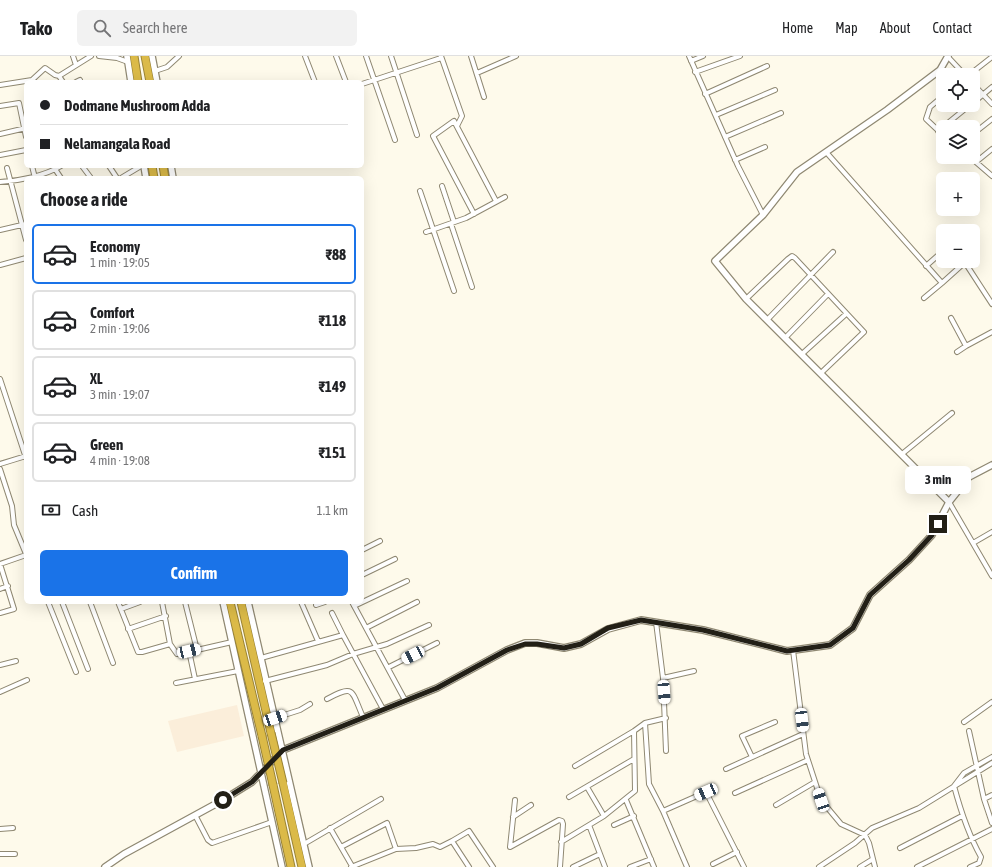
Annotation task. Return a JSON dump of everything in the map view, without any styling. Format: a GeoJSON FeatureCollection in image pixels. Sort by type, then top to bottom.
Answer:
{"type":"FeatureCollection","features":[{"type":"Feature","properties":{"kind":"highway"},"geometry":{"type":"LineString","coordinates":[[134,56],[138,80]]}},
{"type":"Feature","properties":{"kind":"highway"},"geometry":{"type":"LineString","coordinates":[[145,56],[150,80]]}},
{"type":"Feature","properties":{"kind":"highway"},"geometry":{"type":"LineString","coordinates":[[230,604],[291,867]]}},
{"type":"Feature","properties":{"kind":"highway"},"geometry":{"type":"LineString","coordinates":[[241,604],[302,867]]}},
{"type":"Feature","properties":{"kind":"street"},"geometry":{"type":"LineString","coordinates":[[74,56],[76,65]]}},
{"type":"Feature","properties":{"kind":"street"},"geometry":{"type":"LineString","coordinates":[[59,76],[83,59],[91,56]]}},
{"type":"Feature","properties":{"kind":"street"},"geometry":{"type":"LineString","coordinates":[[99,56],[127,59],[131,80]]}},
{"type":"Feature","properties":{"kind":"street"},"geometry":{"type":"LineString","coordinates":[[152,56],[157,80]]}},
{"type":"Feature","properties":{"kind":"street"},"geometry":{"type":"LineString","coordinates":[[155,71],[168,67],[179,56]]}},
{"type":"Feature","properties":{"kind":"street"},"geometry":{"type":"LineString","coordinates":[[305,56],[314,80]]}},
{"type":"Feature","properties":{"kind":"street"},"geometry":{"type":"LineString","coordinates":[[336,56],[345,80]]}},
{"type":"Feature","properties":{"kind":"street"},"geometry":{"type":"LineString","coordinates":[[366,56],[395,140]]}},
{"type":"Feature","properties":{"kind":"street"},"geometry":{"type":"LineString","coordinates":[[391,56],[417,135]]}},
{"type":"Feature","properties":{"kind":"street"},"geometry":{"type":"LineString","coordinates":[[471,56],[484,97]]}},
{"type":"Feature","properties":{"kind":"street"},"geometry":{"type":"LineString","coordinates":[[477,73],[516,56]]}},
{"type":"Feature","properties":{"kind":"street"},"geometry":{"type":"LineString","coordinates":[[689,56],[705,94],[716,115],[724,137],[763,215]]}},
{"type":"Feature","properties":{"kind":"street"},"geometry":{"type":"LineString","coordinates":[[691,61],[703,56]]}},
{"type":"Feature","properties":{"kind":"street"},"geometry":{"type":"LineString","coordinates":[[695,72],[740,56]]}},
{"type":"Feature","properties":{"kind":"street"},"geometry":{"type":"LineString","coordinates":[[959,68],[948,56],[940,70],[797,172],[763,215],[715,261],[746,298],[949,502],[992,576]]}},
{"type":"Feature","properties":{"kind":"street"},"geometry":{"type":"LineString","coordinates":[[364,83],[441,57],[462,116],[457,126]]}},
{"type":"Feature","properties":{"kind":"street"},"geometry":{"type":"LineString","coordinates":[[979,68],[992,57]]}},
{"type":"Feature","properties":{"kind":"street"},"geometry":{"type":"LineString","coordinates":[[705,94],[767,66]]}},
{"type":"Feature","properties":{"kind":"street"},"geometry":{"type":"LineString","coordinates":[[34,80],[45,68],[59,76],[62,80]]}},
{"type":"Feature","properties":{"kind":"street"},"geometry":{"type":"LineString","coordinates":[[0,84],[24,82]]}},
{"type":"Feature","properties":{"kind":"street"},"geometry":{"type":"LineString","coordinates":[[980,96],[992,87]]}},
{"type":"Feature","properties":{"kind":"street"},"geometry":{"type":"LineString","coordinates":[[716,115],[775,90]]}},
{"type":"Feature","properties":{"kind":"street"},"geometry":{"type":"LineString","coordinates":[[980,91],[992,104]]}},
{"type":"Feature","properties":{"kind":"street"},"geometry":{"type":"LineString","coordinates":[[936,102],[930,107],[927,114],[928,123],[936,129]]}},
{"type":"Feature","properties":{"kind":"street"},"geometry":{"type":"LineString","coordinates":[[0,106],[19,103],[24,124]]}},
{"type":"Feature","properties":{"kind":"street"},"geometry":{"type":"LineString","coordinates":[[952,120],[961,112]]}},
{"type":"Feature","properties":{"kind":"street"},"geometry":{"type":"LineString","coordinates":[[724,137],[782,113]]}},
{"type":"Feature","properties":{"kind":"street"},"geometry":{"type":"LineString","coordinates":[[980,128],[992,119]]}},
{"type":"Feature","properties":{"kind":"street"},"geometry":{"type":"LineString","coordinates":[[474,214],[433,136],[454,121],[496,202]]}},
{"type":"Feature","properties":{"kind":"street"},"geometry":{"type":"LineString","coordinates":[[0,134],[24,128]]}},
{"type":"Feature","properties":{"kind":"street"},"geometry":{"type":"LineString","coordinates":[[735,160],[765,147]]}},
{"type":"Feature","properties":{"kind":"street"},"geometry":{"type":"LineString","coordinates":[[980,159],[992,149]]}},
{"type":"Feature","properties":{"kind":"street"},"geometry":{"type":"LineString","coordinates":[[0,155],[24,150]]}},
{"type":"Feature","properties":{"kind":"street"},"geometry":{"type":"LineString","coordinates":[[826,152],[926,266],[942,282]]}},
{"type":"Feature","properties":{"kind":"street"},"geometry":{"type":"LineString","coordinates":[[978,164],[992,176]]}},
{"type":"Feature","properties":{"kind":"street"},"geometry":{"type":"LineString","coordinates":[[0,230],[24,224],[7,168]]}},
{"type":"Feature","properties":{"kind":"street"},"geometry":{"type":"LineString","coordinates":[[124,176],[138,168]]}},
{"type":"Feature","properties":{"kind":"street"},"geometry":{"type":"LineString","coordinates":[[37,176],[55,169],[60,176]]}},
{"type":"Feature","properties":{"kind":"street"},"geometry":{"type":"LineString","coordinates":[[0,182],[24,179]]}},
{"type":"Feature","properties":{"kind":"street"},"geometry":{"type":"LineString","coordinates":[[442,186],[472,287]]}},
{"type":"Feature","properties":{"kind":"street"},"geometry":{"type":"LineString","coordinates":[[420,191],[454,291]]}},
{"type":"Feature","properties":{"kind":"street"},"geometry":{"type":"LineString","coordinates":[[426,232],[474,214],[505,197]]}},
{"type":"Feature","properties":{"kind":"street"},"geometry":{"type":"LineString","coordinates":[[768,320],[833,252]]}},
{"type":"Feature","properties":{"kind":"street"},"geometry":{"type":"LineString","coordinates":[[746,298],[792,256],[864,332],[821,373]]}},
{"type":"Feature","properties":{"kind":"street"},"geometry":{"type":"LineString","coordinates":[[926,266],[936,257]]}},
{"type":"Feature","properties":{"kind":"street"},"geometry":{"type":"LineString","coordinates":[[0,263],[24,258]]}},
{"type":"Feature","properties":{"kind":"street"},"geometry":{"type":"LineString","coordinates":[[924,298],[962,265],[966,264],[992,304]]}},
{"type":"Feature","properties":{"kind":"street"},"geometry":{"type":"LineString","coordinates":[[786,338],[828,294]]}},
{"type":"Feature","properties":{"kind":"street"},"geometry":{"type":"LineString","coordinates":[[802,354],[846,314]]}},
{"type":"Feature","properties":{"kind":"street"},"geometry":{"type":"LineString","coordinates":[[951,318],[966,346]]}},
{"type":"Feature","properties":{"kind":"street"},"geometry":{"type":"LineString","coordinates":[[957,352],[992,332]]}},
{"type":"Feature","properties":{"kind":"street"},"geometry":{"type":"LineString","coordinates":[[0,379],[24,451]]}},
{"type":"Feature","properties":{"kind":"street"},"geometry":{"type":"LineString","coordinates":[[902,454],[952,413]]}},
{"type":"Feature","properties":{"kind":"street"},"geometry":{"type":"LineString","coordinates":[[0,464],[24,458]]}},
{"type":"Feature","properties":{"kind":"street"},"geometry":{"type":"LineString","coordinates":[[105,867],[124,854],[229,797],[252,782],[283,750],[437,688],[507,650],[525,644],[537,644],[564,648],[581,644],[608,628],[641,620],[703,630],[787,651],[830,645],[853,628],[870,595],[909,560],[932,535],[949,502],[969,477],[992,465]]}},
{"type":"Feature","properties":{"kind":"street"},"geometry":{"type":"LineString","coordinates":[[0,469],[12,506],[14,525],[24,549]]}},
{"type":"Feature","properties":{"kind":"street"},"geometry":{"type":"LineString","coordinates":[[973,543],[992,532]]}},
{"type":"Feature","properties":{"kind":"street"},"geometry":{"type":"LineString","coordinates":[[364,549],[380,540]]}},
{"type":"Feature","properties":{"kind":"street"},"geometry":{"type":"LineString","coordinates":[[0,613],[14,609],[0,564],[24,555]]}},
{"type":"Feature","properties":{"kind":"street"},"geometry":{"type":"LineString","coordinates":[[364,574],[395,559]]}},
{"type":"Feature","properties":{"kind":"street"},"geometry":{"type":"LineString","coordinates":[[364,599],[407,581]]}},
{"type":"Feature","properties":{"kind":"street"},"geometry":{"type":"LineString","coordinates":[[0,589],[8,586]]}},
{"type":"Feature","properties":{"kind":"street"},"geometry":{"type":"LineString","coordinates":[[366,628],[417,602]]}},
{"type":"Feature","properties":{"kind":"street"},"geometry":{"type":"LineString","coordinates":[[49,604],[76,672]]}},
{"type":"Feature","properties":{"kind":"street"},"geometry":{"type":"LineString","coordinates":[[63,604],[88,670]]}},
{"type":"Feature","properties":{"kind":"street"},"geometry":{"type":"LineString","coordinates":[[91,604],[113,663]]}},
{"type":"Feature","properties":{"kind":"street"},"geometry":{"type":"LineString","coordinates":[[119,604],[138,652],[170,644]]}},
{"type":"Feature","properties":{"kind":"street"},"geometry":{"type":"LineString","coordinates":[[121,609],[135,604]]}},
{"type":"Feature","properties":{"kind":"street"},"geometry":{"type":"LineString","coordinates":[[163,604],[170,644],[177,654],[232,642]]}},
{"type":"Feature","properties":{"kind":"street"},"geometry":{"type":"LineString","coordinates":[[186,604],[197,650]]}},
{"type":"Feature","properties":{"kind":"street"},"geometry":{"type":"LineString","coordinates":[[223,604],[260,774],[282,867]]}},
{"type":"Feature","properties":{"kind":"street"},"geometry":{"type":"LineString","coordinates":[[248,604],[309,867]]}},
{"type":"Feature","properties":{"kind":"street"},"geometry":{"type":"LineString","coordinates":[[302,604],[318,641]]}},
{"type":"Feature","properties":{"kind":"street"},"geometry":{"type":"LineString","coordinates":[[353,604],[405,700]]}},
{"type":"Feature","properties":{"kind":"street"},"geometry":{"type":"LineString","coordinates":[[332,613],[383,709]]}},
{"type":"Feature","properties":{"kind":"street"},"geometry":{"type":"LineString","coordinates":[[128,629],[166,616]]}},
{"type":"Feature","properties":{"kind":"street"},"geometry":{"type":"LineString","coordinates":[[656,622],[663,678],[666,718],[666,751]]}},
{"type":"Feature","properties":{"kind":"street"},"geometry":{"type":"LineString","coordinates":[[265,681],[327,665],[353,654],[387,644],[429,625]]}},
{"type":"Feature","properties":{"kind":"street"},"geometry":{"type":"LineString","coordinates":[[261,658],[343,635]]}},
{"type":"Feature","properties":{"kind":"street"},"geometry":{"type":"LineString","coordinates":[[388,668],[437,643]]}},
{"type":"Feature","properties":{"kind":"street"},"geometry":{"type":"LineString","coordinates":[[793,650],[803,734],[808,760],[821,800],[840,824],[865,835],[875,867]]}},
{"type":"Feature","properties":{"kind":"street"},"geometry":{"type":"LineString","coordinates":[[189,651],[195,679]]}},
{"type":"Feature","properties":{"kind":"street"},"geometry":{"type":"LineString","coordinates":[[0,665],[16,661]]}},
{"type":"Feature","properties":{"kind":"street"},"geometry":{"type":"LineString","coordinates":[[176,684],[238,671]]}},
{"type":"Feature","properties":{"kind":"street"},"geometry":{"type":"LineString","coordinates":[[663,678],[694,671]]}},
{"type":"Feature","properties":{"kind":"street"},"geometry":{"type":"LineString","coordinates":[[0,692],[27,680]]}},
{"type":"Feature","properties":{"kind":"street"},"geometry":{"type":"LineString","coordinates":[[327,699],[345,690],[349,690],[353,693],[363,717]]}},
{"type":"Feature","properties":{"kind":"street"},"geometry":{"type":"LineString","coordinates":[[964,722],[992,702]]}},
{"type":"Feature","properties":{"kind":"street"},"geometry":{"type":"LineString","coordinates":[[275,718],[300,710],[310,704]]}},
{"type":"Feature","properties":{"kind":"street"},"geometry":{"type":"LineString","coordinates":[[575,766],[645,723],[666,718]]}},
{"type":"Feature","properties":{"kind":"street"},"geometry":{"type":"LineString","coordinates":[[752,757],[742,736],[775,722]]}},
{"type":"Feature","properties":{"kind":"street"},"geometry":{"type":"LineString","coordinates":[[645,723],[649,784],[663,811],[687,867]]}},
{"type":"Feature","properties":{"kind":"street"},"geometry":{"type":"LineString","coordinates":[[561,842],[604,816],[626,800],[635,791],[634,731]]}},
{"type":"Feature","properties":{"kind":"street"},"geometry":{"type":"LineString","coordinates":[[969,731],[984,799],[992,823]]}},
{"type":"Feature","properties":{"kind":"street"},"geometry":{"type":"LineString","coordinates":[[726,769],[803,734]]}},
{"type":"Feature","properties":{"kind":"street"},"geometry":{"type":"LineString","coordinates":[[954,786],[964,773],[992,757]]}},
{"type":"Feature","properties":{"kind":"street"},"geometry":{"type":"LineString","coordinates":[[569,797],[634,759]]}},
{"type":"Feature","properties":{"kind":"street"},"geometry":{"type":"LineString","coordinates":[[734,793],[808,760]]}},
{"type":"Feature","properties":{"kind":"street"},"geometry":{"type":"LineString","coordinates":[[819,867],[865,835],[872,828],[919,808],[992,763]]}},
{"type":"Feature","properties":{"kind":"street"},"geometry":{"type":"LineString","coordinates":[[776,805],[815,782]]}},
{"type":"Feature","properties":{"kind":"street"},"geometry":{"type":"LineString","coordinates":[[954,786],[962,816],[971,840],[981,857],[979,863],[970,867]]}},
{"type":"Feature","properties":{"kind":"street"},"geometry":{"type":"LineString","coordinates":[[587,787],[604,816]]}},
{"type":"Feature","properties":{"kind":"street"},"geometry":{"type":"LineString","coordinates":[[663,811],[706,792],[744,867]]}},
{"type":"Feature","properties":{"kind":"street"},"geometry":{"type":"LineString","coordinates":[[984,799],[992,795]]}},
{"type":"Feature","properties":{"kind":"street"},"geometry":{"type":"LineString","coordinates":[[304,844],[381,799]]}},
{"type":"Feature","properties":{"kind":"street"},"geometry":{"type":"LineString","coordinates":[[515,800],[510,847],[559,820],[563,824],[560,867]]}},
{"type":"Feature","properties":{"kind":"street"},"geometry":{"type":"LineString","coordinates":[[626,800],[634,816],[654,867]]}},
{"type":"Feature","properties":{"kind":"street"},"geometry":{"type":"LineString","coordinates":[[513,817],[531,805]]}},
{"type":"Feature","properties":{"kind":"street"},"geometry":{"type":"LineString","coordinates":[[195,815],[208,840],[212,844],[272,822]]}},
{"type":"Feature","properties":{"kind":"street"},"geometry":{"type":"LineString","coordinates":[[614,825],[634,816]]}},
{"type":"Feature","properties":{"kind":"street"},"geometry":{"type":"LineString","coordinates":[[900,848],[962,816]]}},
{"type":"Feature","properties":{"kind":"street"},"geometry":{"type":"LineString","coordinates":[[341,847],[387,823],[396,849]]}},
{"type":"Feature","properties":{"kind":"street"},"geometry":{"type":"LineString","coordinates":[[589,825],[605,867]]}},
{"type":"Feature","properties":{"kind":"street"},"geometry":{"type":"LineString","coordinates":[[0,829],[13,828]]}},
{"type":"Feature","properties":{"kind":"street"},"geometry":{"type":"LineString","coordinates":[[330,828],[351,867],[396,849],[416,848],[433,844],[440,847],[469,831],[493,867]]}},
{"type":"Feature","properties":{"kind":"street"},"geometry":{"type":"LineString","coordinates":[[916,867],[992,829]]}},
{"type":"Feature","properties":{"kind":"street"},"geometry":{"type":"LineString","coordinates":[[452,841],[469,867]]}},
{"type":"Feature","properties":{"kind":"street"},"geometry":{"type":"LineString","coordinates":[[713,864],[737,852]]}},
{"type":"Feature","properties":{"kind":"street"},"geometry":{"type":"LineString","coordinates":[[0,854],[15,854]]}},
{"type":"Feature","properties":{"kind":"street"},"geometry":{"type":"LineString","coordinates":[[574,867],[600,854]]}},
{"type":"Feature","properties":{"kind":"street"},"geometry":{"type":"LineString","coordinates":[[630,867],[651,859]]}},
{"type":"Feature","properties":{"kind":"street"},"geometry":{"type":"LineString","coordinates":[[860,867],[873,859]]}},
{"type":"Feature","properties":{"kind":"shaded area"},"geometry":{"type":"Polygon","coordinates":[[[237,705],[244,736],[177,752],[168,721],[237,705]]]}},
{"type":"Feature","properties":{"kind":"route"},"geometry":{"type":"LineString","coordinates":[[223,800],[252,782],[283,750],[437,688],[507,650],[525,644],[537,644],[564,648],[581,644],[608,628],[641,620],[665,622],[703,630],[787,651],[830,645],[853,628],[870,595],[909,560],[932,535],[938,524]]}}]}
